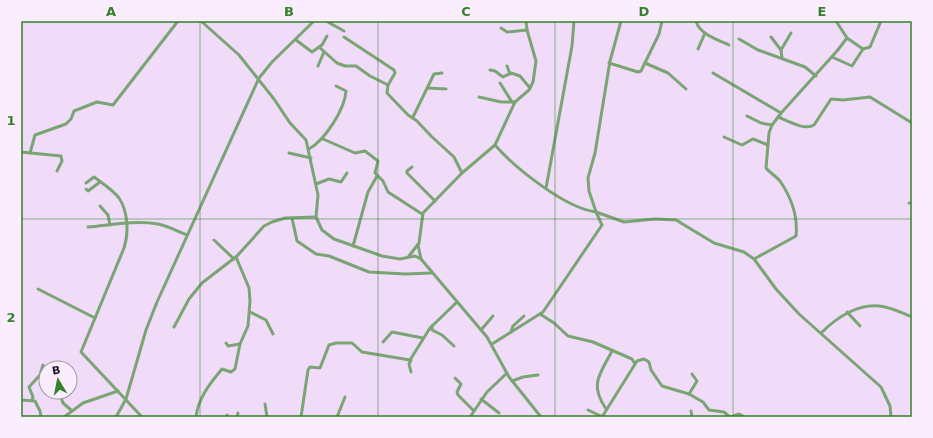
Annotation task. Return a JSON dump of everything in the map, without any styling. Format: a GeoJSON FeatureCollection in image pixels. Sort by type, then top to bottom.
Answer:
{"type":"FeatureCollection","features":[{"type":"Feature","properties":{"kind":"street"},"geometry":{"type":"LineString","coordinates":[[30,153],[35,135],[66,124],[71,119],[74,111],[97,102],[113,105],[178,21]]}},
{"type":"Feature","properties":{"kind":"street"},"geometry":{"type":"LineString","coordinates":[[201,21],[239,55],[259,78],[290,124],[305,138],[309,149],[316,184],[318,198],[316,217],[319,227],[326,234],[353,246],[382,256],[397,259],[415,256],[421,259],[492,344],[512,381],[541,417]]}},
{"type":"Feature","properties":{"kind":"street"},"geometry":{"type":"LineString","coordinates":[[116,417],[126,399],[146,330],[259,78],[272,62],[314,21]]}},
{"type":"Feature","properties":{"kind":"street"},"geometry":{"type":"LineString","coordinates":[[326,21],[344,31]]}},
{"type":"Feature","properties":{"kind":"street"},"geometry":{"type":"LineString","coordinates":[[421,259],[418,245],[422,214],[462,173],[495,145],[513,102],[530,88],[534,78],[536,61],[527,30],[526,21]]}},
{"type":"Feature","properties":{"kind":"street"},"geometry":{"type":"LineString","coordinates":[[546,188],[572,46],[574,21]]}},
{"type":"Feature","properties":{"kind":"street"},"geometry":{"type":"LineString","coordinates":[[492,344],[540,314],[602,227],[588,184],[609,63],[621,21]]}},
{"type":"Feature","properties":{"kind":"street"},"geometry":{"type":"LineString","coordinates":[[609,63],[638,72],[641,71],[659,34],[662,21]]}},
{"type":"Feature","properties":{"kind":"street"},"geometry":{"type":"LineString","coordinates":[[696,21],[705,33],[729,46]]}},
{"type":"Feature","properties":{"kind":"street"},"geometry":{"type":"LineString","coordinates":[[836,21],[846,38],[863,49]]}},
{"type":"Feature","properties":{"kind":"street"},"geometry":{"type":"LineString","coordinates":[[832,57],[852,66],[863,49],[870,46],[881,21]]}},
{"type":"Feature","properties":{"kind":"street"},"geometry":{"type":"LineString","coordinates":[[502,28],[507,32],[527,30]]}},
{"type":"Feature","properties":{"kind":"street"},"geometry":{"type":"LineString","coordinates":[[698,49],[705,33]]}},
{"type":"Feature","properties":{"kind":"street"},"geometry":{"type":"LineString","coordinates":[[781,50],[791,33]]}},
{"type":"Feature","properties":{"kind":"street"},"geometry":{"type":"LineString","coordinates":[[296,40],[310,52],[319,47],[327,36]]}},
{"type":"Feature","properties":{"kind":"street"},"geometry":{"type":"LineString","coordinates":[[344,37],[394,70],[395,74],[388,85],[387,93],[408,115],[454,157],[462,173]]}},
{"type":"Feature","properties":{"kind":"street"},"geometry":{"type":"LineString","coordinates":[[771,37],[781,50],[782,58]]}},
{"type":"Feature","properties":{"kind":"street"},"geometry":{"type":"LineString","coordinates":[[754,259],[796,236],[797,226],[794,209],[779,180],[766,168],[769,133],[772,125],[781,113],[816,76],[846,38]]}},
{"type":"Feature","properties":{"kind":"street"},"geometry":{"type":"LineString","coordinates":[[739,39],[758,50],[806,68],[816,76]]}},
{"type":"Feature","properties":{"kind":"street"},"geometry":{"type":"LineString","coordinates":[[319,47],[337,63],[345,66],[356,66],[370,76],[388,85]]}},
{"type":"Feature","properties":{"kind":"street"},"geometry":{"type":"LineString","coordinates":[[318,66],[324,52]]}},
{"type":"Feature","properties":{"kind":"street"},"geometry":{"type":"LineString","coordinates":[[645,64],[666,72],[686,89]]}},
{"type":"Feature","properties":{"kind":"street"},"geometry":{"type":"LineString","coordinates":[[507,66],[510,74]]}},
{"type":"Feature","properties":{"kind":"street"},"geometry":{"type":"LineString","coordinates":[[490,70],[496,71],[503,77],[510,74],[520,76],[530,88]]}},
{"type":"Feature","properties":{"kind":"street"},"geometry":{"type":"LineString","coordinates":[[413,118],[434,74],[442,73]]}},
{"type":"Feature","properties":{"kind":"street"},"geometry":{"type":"LineString","coordinates":[[713,73],[781,113]]}},
{"type":"Feature","properties":{"kind":"street"},"geometry":{"type":"LineString","coordinates":[[500,83],[513,102]]}},
{"type":"Feature","properties":{"kind":"street"},"geometry":{"type":"LineString","coordinates":[[309,149],[322,139],[339,112],[346,93],[345,90],[336,86]]}},
{"type":"Feature","properties":{"kind":"street"},"geometry":{"type":"LineString","coordinates":[[428,88],[446,89]]}},
{"type":"Feature","properties":{"kind":"street"},"geometry":{"type":"LineString","coordinates":[[778,117],[798,125],[811,127],[814,126],[831,98],[843,100],[867,96],[880,102],[912,123]]}},
{"type":"Feature","properties":{"kind":"street"},"geometry":{"type":"LineString","coordinates":[[479,97],[501,102],[513,102]]}},
{"type":"Feature","properties":{"kind":"street"},"geometry":{"type":"LineString","coordinates":[[748,116],[761,123],[772,125]]}},
{"type":"Feature","properties":{"kind":"street"},"geometry":{"type":"LineString","coordinates":[[724,137],[742,145],[754,139],[768,145]]}},
{"type":"Feature","properties":{"kind":"street"},"geometry":{"type":"LineString","coordinates":[[322,139],[355,153],[365,151],[370,153],[378,160],[375,172],[383,182],[388,192],[422,214]]}},
{"type":"Feature","properties":{"kind":"street"},"geometry":{"type":"LineString","coordinates":[[495,145],[517,167],[546,188],[578,207],[624,222],[655,219],[676,220],[714,243],[744,252],[754,259],[776,289],[821,333],[881,387],[890,406],[892,417]]}},
{"type":"Feature","properties":{"kind":"street"},"geometry":{"type":"LineString","coordinates":[[21,152],[61,156],[62,161],[57,171]]}},
{"type":"Feature","properties":{"kind":"street"},"geometry":{"type":"LineString","coordinates":[[289,153],[311,158]]}},
{"type":"Feature","properties":{"kind":"street"},"geometry":{"type":"LineString","coordinates":[[412,167],[407,171],[407,173],[435,200]]}},
{"type":"Feature","properties":{"kind":"street"},"geometry":{"type":"LineString","coordinates":[[316,184],[329,179],[341,182],[347,173]]}},
{"type":"Feature","properties":{"kind":"street"},"geometry":{"type":"LineString","coordinates":[[353,246],[368,192],[377,176]]}},
{"type":"Feature","properties":{"kind":"street"},"geometry":{"type":"LineString","coordinates":[[86,183],[94,177],[118,197],[123,206],[127,223],[124,248],[81,352],[142,417]]}},
{"type":"Feature","properties":{"kind":"street"},"geometry":{"type":"LineString","coordinates":[[86,189],[88,191],[91,190],[100,182]]}},
{"type":"Feature","properties":{"kind":"street"},"geometry":{"type":"LineString","coordinates":[[100,206],[108,215],[110,225]]}},
{"type":"Feature","properties":{"kind":"street"},"geometry":{"type":"LineString","coordinates":[[174,327],[189,299],[202,283],[235,258],[264,226],[272,222],[292,218],[316,217]]}},
{"type":"Feature","properties":{"kind":"street"},"geometry":{"type":"LineString","coordinates":[[292,218],[297,241],[316,254],[328,256],[372,273],[432,273]]}},
{"type":"Feature","properties":{"kind":"street"},"geometry":{"type":"LineString","coordinates":[[88,227],[127,223],[158,224],[187,236]]}},
{"type":"Feature","properties":{"kind":"street"},"geometry":{"type":"LineString","coordinates":[[196,417],[197,409],[212,381],[222,368],[231,372],[235,369],[240,344],[248,329],[250,312],[249,288],[235,258],[214,240]]}},
{"type":"Feature","properties":{"kind":"street"},"geometry":{"type":"LineString","coordinates":[[409,256],[418,245]]}},
{"type":"Feature","properties":{"kind":"street"},"geometry":{"type":"LineString","coordinates":[[38,289],[94,318]]}},
{"type":"Feature","properties":{"kind":"street"},"geometry":{"type":"LineString","coordinates":[[411,372],[409,364],[423,338],[432,326],[457,302]]}},
{"type":"Feature","properties":{"kind":"street"},"geometry":{"type":"LineString","coordinates":[[821,333],[830,324],[847,312],[877,306],[912,317]]}},
{"type":"Feature","properties":{"kind":"street"},"geometry":{"type":"LineString","coordinates":[[250,312],[266,320],[272,334]]}},
{"type":"Feature","properties":{"kind":"street"},"geometry":{"type":"LineString","coordinates":[[847,312],[860,326]]}},
{"type":"Feature","properties":{"kind":"street"},"geometry":{"type":"LineString","coordinates":[[540,314],[554,323],[568,336],[593,342],[632,359],[635,364]]}},
{"type":"Feature","properties":{"kind":"street"},"geometry":{"type":"LineString","coordinates":[[481,330],[493,316]]}},
{"type":"Feature","properties":{"kind":"street"},"geometry":{"type":"LineString","coordinates":[[511,332],[513,326],[524,316]]}},
{"type":"Feature","properties":{"kind":"street"},"geometry":{"type":"LineString","coordinates":[[432,326],[432,330],[442,335],[454,346]]}},
{"type":"Feature","properties":{"kind":"street"},"geometry":{"type":"LineString","coordinates":[[383,342],[392,332],[423,338]]}},
{"type":"Feature","properties":{"kind":"street"},"geometry":{"type":"LineString","coordinates":[[226,342],[228,346],[240,344]]}},
{"type":"Feature","properties":{"kind":"street"},"geometry":{"type":"LineString","coordinates":[[301,417],[308,370],[310,367],[320,368],[327,349],[332,343],[352,344],[362,352],[411,360]]}},
{"type":"Feature","properties":{"kind":"street"},"geometry":{"type":"LineString","coordinates":[[606,409],[596,387],[598,378],[612,350]]}},
{"type":"Feature","properties":{"kind":"street"},"geometry":{"type":"LineString","coordinates":[[588,410],[603,417],[606,409],[635,364],[640,359],[646,360],[662,386],[688,394],[703,402],[709,410],[724,412],[730,417],[739,414],[745,417]]}},
{"type":"Feature","properties":{"kind":"street"},"geometry":{"type":"LineString","coordinates":[[470,417],[481,399],[507,373]]}},
{"type":"Feature","properties":{"kind":"street"},"geometry":{"type":"LineString","coordinates":[[512,381],[522,377],[538,374]]}},
{"type":"Feature","properties":{"kind":"street"},"geometry":{"type":"LineString","coordinates":[[688,394],[698,381],[692,374]]}},
{"type":"Feature","properties":{"kind":"street"},"geometry":{"type":"LineString","coordinates":[[38,377],[29,387],[33,397],[32,400],[39,408],[41,417]]}},
{"type":"Feature","properties":{"kind":"street"},"geometry":{"type":"LineString","coordinates":[[455,378],[461,384],[457,392],[458,395],[474,411]]}},
{"type":"Feature","properties":{"kind":"street"},"geometry":{"type":"LineString","coordinates":[[64,417],[71,410],[83,403],[118,391]]}},
{"type":"Feature","properties":{"kind":"street"},"geometry":{"type":"LineString","coordinates":[[337,417],[345,397]]}},
{"type":"Feature","properties":{"kind":"street"},"geometry":{"type":"LineString","coordinates":[[481,399],[499,413]]}},
{"type":"Feature","properties":{"kind":"street"},"geometry":{"type":"LineString","coordinates":[[21,400],[32,400]]}},
{"type":"Feature","properties":{"kind":"street"},"geometry":{"type":"LineString","coordinates":[[62,400],[71,410]]}},
{"type":"Feature","properties":{"kind":"street"},"geometry":{"type":"LineString","coordinates":[[266,404],[267,417]]}},
{"type":"Feature","properties":{"kind":"street"},"geometry":{"type":"LineString","coordinates":[[691,411],[692,417]]}}]}
